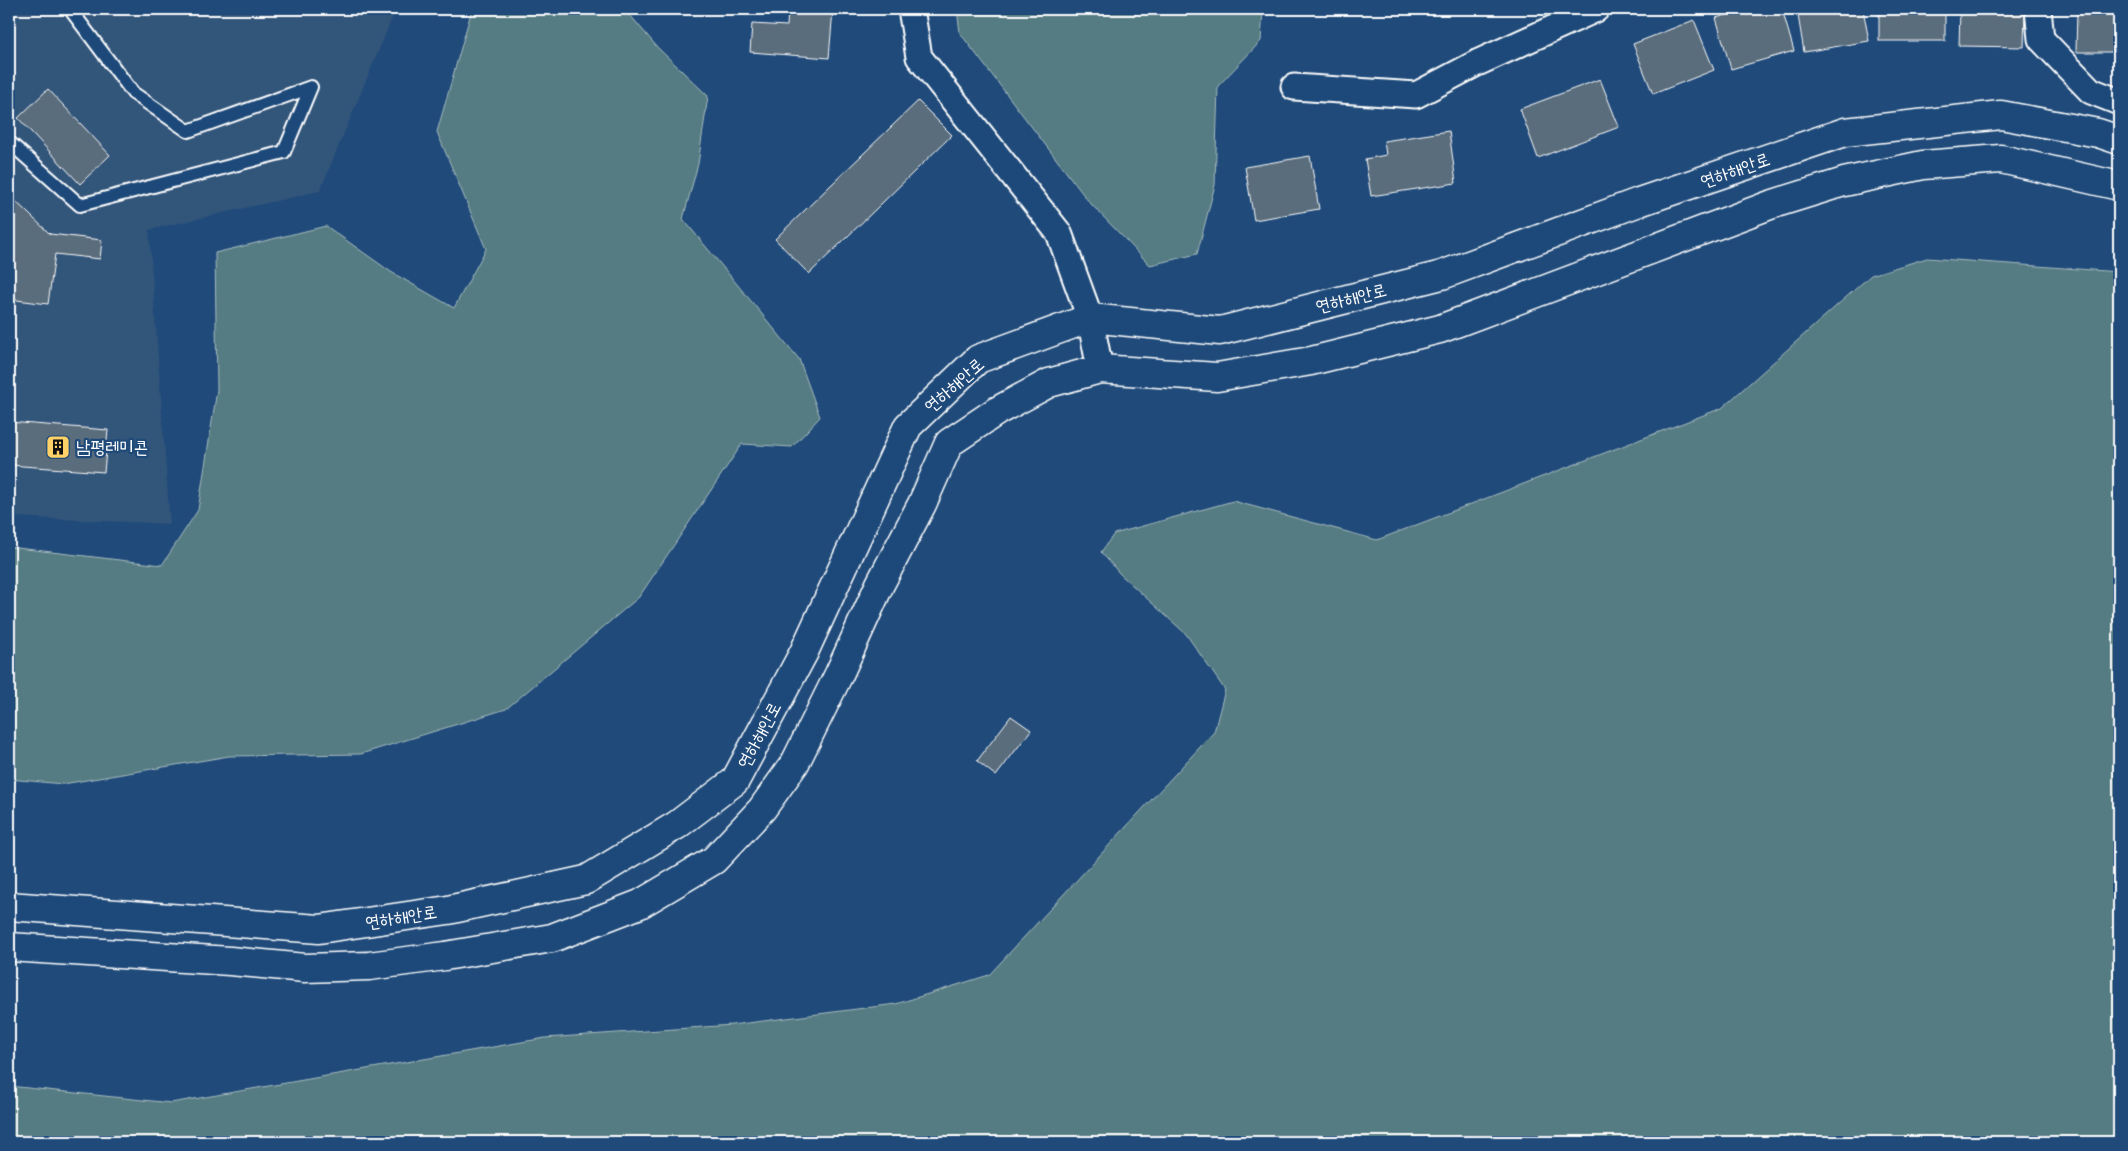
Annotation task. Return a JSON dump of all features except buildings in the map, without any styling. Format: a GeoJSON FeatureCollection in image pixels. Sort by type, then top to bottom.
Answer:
{"type":"FeatureCollection","features":[{"type":"Feature","properties":{"kind":"street"},"geometry":{"type":"LineString","coordinates":[[911,9],[919,57],[1059,233],[1090,318],[1100,369]]}},
{"type":"Feature","properties":{"kind":"street"},"geometry":{"type":"LineString","coordinates":[[1294,87],[1416,95],[1477,64],[1596,9]]}},
{"type":"Feature","properties":{"kind":"street"},"geometry":{"type":"LineString","coordinates":[[2038,9],[2041,39],[2090,91],[2119,102]]}},
{"type":"Feature","properties":{"kind":"street","name":"연하해안로"},"geometry":{"type":"LineString","coordinates":[[9,906],[319,929],[448,910],[586,880],[677,825],[735,781],[804,652],[908,426],[978,359],[1090,318],[1220,331],[1442,275],[1639,202],[1845,132],[2001,115],[2098,133],[2119,140]]}},
{"type":"Feature","properties":{"kind":"street"},"geometry":{"type":"LineString","coordinates":[[9,947],[230,961],[306,968],[369,966],[445,956],[552,938],[640,904],[714,860],[762,809],[795,763],[839,674],[880,584],[922,504],[949,443],[997,412],[1049,383],[1100,369],[1217,377],[1312,361],[1440,330],[1770,205],[1844,182],[1923,165],[2001,159],[2119,186]]}},
{"type":"Feature","properties":{"kind":"lane"},"geometry":{"type":"LineString","coordinates":[[9,142],[80,205],[284,152],[311,87],[188,131],[133,93],[70,9]]}},
{"type":"Feature","properties":{"kind":"shaded area"},"geometry":{"type":"Polygon","coordinates":[[[9,9],[396,9],[320,191],[149,230],[170,524],[9,517],[9,9]]]}},
{"type":"Feature","properties":{"kind":"green space"},"geometry":{"type":"Polygon","coordinates":[[[472,9],[625,9],[657,47],[708,96],[698,164],[683,219],[799,359],[820,417],[792,447],[742,444],[639,597],[506,709],[361,754],[229,756],[63,784],[9,779],[9,547],[162,565],[198,510],[217,390],[215,253],[326,226],[391,272],[454,308],[486,249],[437,132],[472,9]]]}},
{"type":"Feature","properties":{"kind":"green space"},"geometry":{"type":"Polygon","coordinates":[[[957,9],[1263,9],[1261,41],[1218,86],[1215,185],[1197,254],[1150,265],[1089,202],[960,33],[957,9]]]}},
{"type":"Feature","properties":{"kind":"green space"},"geometry":{"type":"Polygon","coordinates":[[[1927,258],[2119,272],[2119,1142],[9,1142],[9,1086],[171,1103],[545,1038],[732,1025],[896,1004],[989,975],[1214,732],[1225,690],[1186,634],[1120,574],[1101,552],[1114,534],[1233,501],[1377,540],[1722,408],[1871,275],[1927,258]]]}},
{"type":"Feature","properties":{"kind":"place","name":"남평레미콘"},"geometry":{"type":"Point","coordinates":[58,447]}}]}
